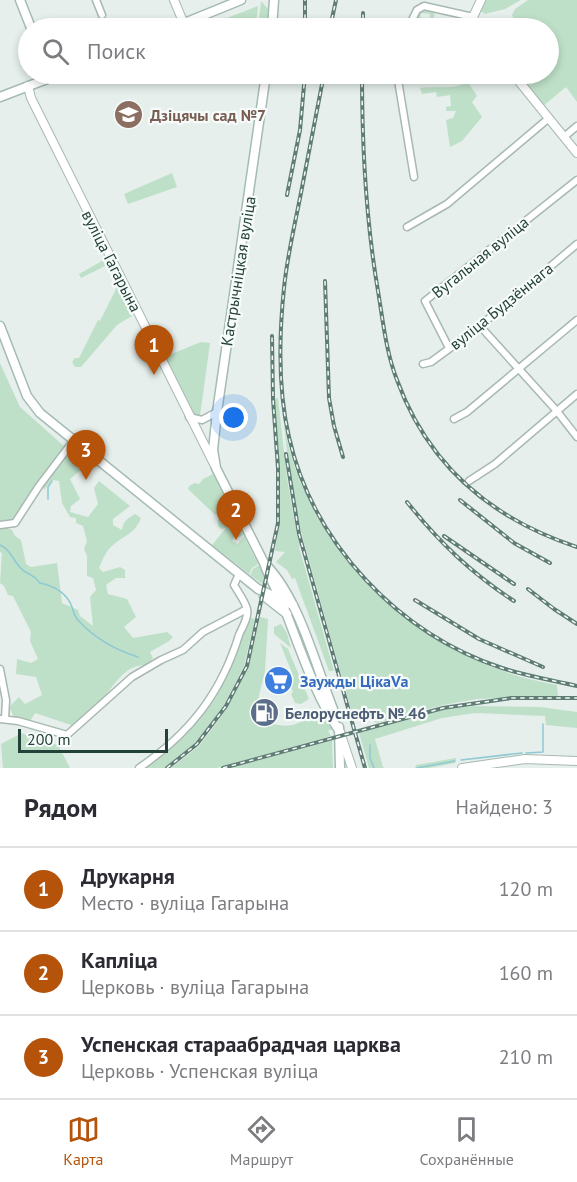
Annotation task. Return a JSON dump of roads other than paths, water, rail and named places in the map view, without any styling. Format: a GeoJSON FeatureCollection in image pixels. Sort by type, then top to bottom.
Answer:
{"type":"FeatureCollection","features":[{"type":"Feature","properties":{"kind":"main road"},"geometry":{"type":"LineString","coordinates":[[20,0],[27,18]]}},
{"type":"Feature","properties":{"kind":"main road"},"geometry":{"type":"LineString","coordinates":[[198,18],[241,0]]}},
{"type":"Feature","properties":{"kind":"main road"},"geometry":{"type":"LineString","coordinates":[[273,18],[274,0]]}},
{"type":"Feature","properties":{"kind":"main road"},"geometry":{"type":"LineString","coordinates":[[0,97],[31,84]]}},
{"type":"Feature","properties":{"kind":"main road","name":"Кастрычніцкая вуліца"},"geometry":{"type":"LineString","coordinates":[[216,468],[213,450],[217,412],[265,84]]}},
{"type":"Feature","properties":{"kind":"main road"},"geometry":{"type":"LineString","coordinates":[[0,326],[31,402],[40,413],[258,588],[287,615]]}},
{"type":"Feature","properties":{"kind":"main road","name":"вуліца Гагарына"},"geometry":{"type":"LineString","coordinates":[[216,468],[264,563],[272,591],[282,601],[308,658]]}},
{"type":"Feature","properties":{"kind":"main road","name":"вуліца Гагарына"},"geometry":{"type":"LineString","coordinates":[[264,563],[277,577],[293,605],[308,658],[329,714],[340,732],[340,768]]}},
{"type":"Feature","properties":{"kind":"main road"},"geometry":{"type":"LineString","coordinates":[[258,588],[272,591]]}},
{"type":"Feature","properties":{"kind":"main road"},"geometry":{"type":"LineString","coordinates":[[282,601],[293,605]]}},
{"type":"Feature","properties":{"kind":"street"},"geometry":{"type":"LineString","coordinates":[[96,0],[102,15]]}},
{"type":"Feature","properties":{"kind":"street"},"geometry":{"type":"LineString","coordinates":[[174,0],[182,18]]}},
{"type":"Feature","properties":{"kind":"street"},"geometry":{"type":"LineString","coordinates":[[413,18],[417,10],[424,6],[473,17],[481,0]]}},
{"type":"Feature","properties":{"kind":"street"},"geometry":{"type":"LineString","coordinates":[[399,84],[414,177]]}},
{"type":"Feature","properties":{"kind":"street"},"geometry":{"type":"LineString","coordinates":[[521,84],[577,153]]}},
{"type":"Feature","properties":{"kind":"street","name":"вуліца Гагарына"},"geometry":{"type":"LineString","coordinates":[[27,86],[216,468]]}},
{"type":"Feature","properties":{"kind":"street"},"geometry":{"type":"LineString","coordinates":[[407,227],[447,204],[549,118]]}},
{"type":"Feature","properties":{"kind":"street"},"geometry":{"type":"LineString","coordinates":[[564,137],[577,126]]}},
{"type":"Feature","properties":{"kind":"street","name":"Вугальная вуліца"},"geometry":{"type":"LineString","coordinates":[[449,348],[425,301],[577,180]]}},
{"type":"Feature","properties":{"kind":"street","name":"вуліца Будзённага"},"geometry":{"type":"LineString","coordinates":[[423,364],[431,362],[480,326],[577,244]]}},
{"type":"Feature","properties":{"kind":"street"},"geometry":{"type":"LineString","coordinates":[[454,419],[467,412],[577,320]]}},
{"type":"Feature","properties":{"kind":"street"},"geometry":{"type":"LineString","coordinates":[[480,326],[556,410],[577,437]]}},
{"type":"Feature","properties":{"kind":"street"},"geometry":{"type":"LineString","coordinates":[[469,481],[495,464],[577,394]]}},
{"type":"Feature","properties":{"kind":"street"},"geometry":{"type":"LineString","coordinates":[[189,417],[202,420],[217,412]]}},
{"type":"Feature","properties":{"kind":"street"},"geometry":{"type":"LineString","coordinates":[[0,525],[15,523],[39,486],[74,440]]}},
{"type":"Feature","properties":{"kind":"street"},"geometry":{"type":"LineString","coordinates":[[139,768],[163,752],[188,728],[218,687],[236,647],[246,616],[247,609],[234,585],[239,574]]}},
{"type":"Feature","properties":{"kind":"street"},"geometry":{"type":"LineString","coordinates":[[0,669],[6,700],[2,719],[67,735],[132,677],[183,650],[203,632],[247,609]]}},
{"type":"Feature","properties":{"kind":"street"},"geometry":{"type":"LineString","coordinates":[[340,732],[352,768]]}},
{"type":"Feature","properties":{"kind":"street"},"geometry":{"type":"LineString","coordinates":[[462,768],[525,759],[575,763]]}},
{"type":"Feature","properties":{"kind":"waterway"},"geometry":{"type":"LineString","coordinates":[[48,499],[48,487],[52,481]]}},
{"type":"Feature","properties":{"kind":"waterway"},"geometry":{"type":"LineString","coordinates":[[0,545],[24,571],[40,583],[55,588],[63,594],[70,602],[77,619],[98,638],[138,657]]}},
{"type":"Feature","properties":{"kind":"waterway"},"geometry":{"type":"LineString","coordinates":[[526,753],[543,752],[543,724]]}},
{"type":"Feature","properties":{"kind":"waterway"},"geometry":{"type":"LineString","coordinates":[[370,745],[370,758],[374,768]]}},
{"type":"Feature","properties":{"kind":"waterway"},"geometry":{"type":"LineString","coordinates":[[461,760],[522,753]]}},
{"type":"Feature","properties":{"kind":"waterway"},"geometry":{"type":"LineString","coordinates":[[417,768],[455,761]]}},
{"type":"Feature","properties":{"kind":"railway"},"geometry":{"type":"LineString","coordinates":[[305,0],[305,18]]}},
{"type":"Feature","properties":{"kind":"railway"},"geometry":{"type":"LineString","coordinates":[[332,18],[336,0]]}},
{"type":"Feature","properties":{"kind":"railway"},"geometry":{"type":"LineString","coordinates":[[363,13],[363,18]]}},
{"type":"Feature","properties":{"kind":"railway"},"geometry":{"type":"LineString","coordinates":[[287,195],[300,130],[304,84]]}},
{"type":"Feature","properties":{"kind":"railway"},"geometry":{"type":"LineString","coordinates":[[322,84],[289,254],[281,325],[285,419],[301,476],[318,513],[340,548],[366,580],[396,608],[429,633],[464,653],[511,671],[577,686]]}},
{"type":"Feature","properties":{"kind":"railway"},"geometry":{"type":"LineString","coordinates":[[362,84],[370,238],[390,358],[410,410],[426,438],[445,463],[467,485],[517,521],[577,547]]}},
{"type":"Feature","properties":{"kind":"railway"},"geometry":{"type":"LineString","coordinates":[[325,281],[329,398],[343,457]]}},
{"type":"Feature","properties":{"kind":"railway"},"geometry":{"type":"LineString","coordinates":[[167,768],[197,744],[226,706],[247,666],[278,523],[272,336]]}},
{"type":"Feature","properties":{"kind":"railway"},"geometry":{"type":"LineString","coordinates":[[286,454],[299,534],[365,768]]}},
{"type":"Feature","properties":{"kind":"railway"},"geometry":{"type":"LineString","coordinates":[[460,500],[514,543],[550,563]]}},
{"type":"Feature","properties":{"kind":"railway"},"geometry":{"type":"LineString","coordinates":[[407,502],[456,556],[514,601]]}},
{"type":"Feature","properties":{"kind":"railway"},"geometry":{"type":"LineString","coordinates":[[444,536],[514,584]]}},
{"type":"Feature","properties":{"kind":"railway"},"geometry":{"type":"LineString","coordinates":[[528,589],[577,624]]}},
{"type":"Feature","properties":{"kind":"railway"},"geometry":{"type":"LineString","coordinates":[[415,600],[479,639],[543,667]]}},
{"type":"Feature","properties":{"kind":"railway"},"geometry":{"type":"LineString","coordinates":[[223,768],[443,708],[511,698],[577,698]]}},
{"type":"Feature","properties":{"kind":"place","name":"Дзіцячы сад №7"},"geometry":{"type":"Point","coordinates":[129,115]}},
{"type":"Feature","properties":{"kind":"place","name":"Друкарня"},"geometry":{"type":"Point","coordinates":[154,375]}},
{"type":"Feature","properties":{"kind":"place","name":"Успенская стараабрадчая царква"},"geometry":{"type":"Point","coordinates":[86,480]}},
{"type":"Feature","properties":{"kind":"place","name":"Капліца"},"geometry":{"type":"Point","coordinates":[236,540]}},
{"type":"Feature","properties":{"kind":"place","name":"Заужды ЦікаVа"},"geometry":{"type":"Point","coordinates":[279,681]}},
{"type":"Feature","properties":{"kind":"place","name":"Белоруснефть № 46"},"geometry":{"type":"Point","coordinates":[264,713]}}]}
